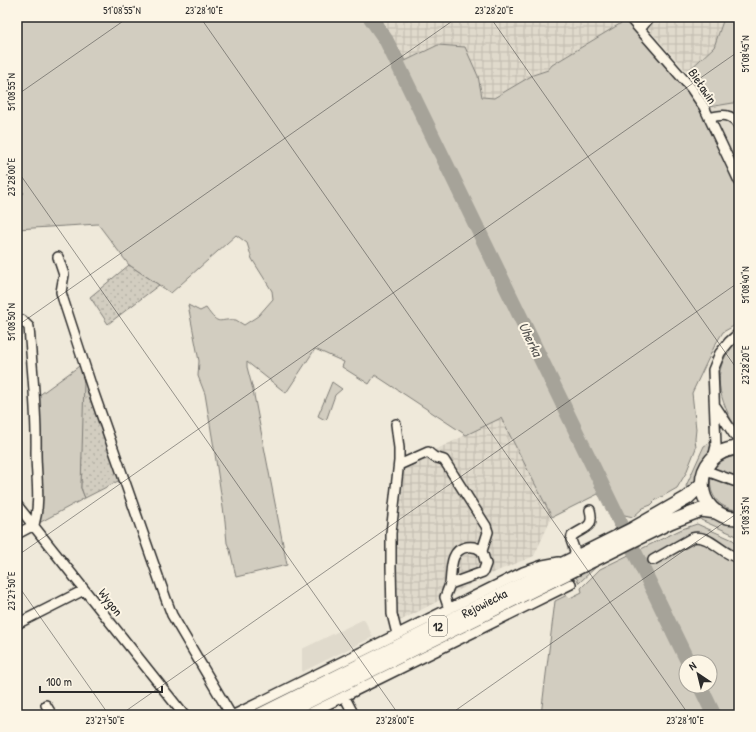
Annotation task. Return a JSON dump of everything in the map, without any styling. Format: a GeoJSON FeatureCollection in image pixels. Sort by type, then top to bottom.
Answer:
{"type":"FeatureCollection","features":[{"type":"Feature","properties":{"kind":"highway"},"geometry":{"type":"LineString","coordinates":[[717,512],[708,502],[702,484],[704,470],[713,458],[725,450],[739,448]]}},
{"type":"Feature","properties":{"kind":"highway","name":"Rejowiecka"},"geometry":{"type":"LineString","coordinates":[[636,533],[687,498],[702,484]]}},
{"type":"Feature","properties":{"kind":"highway","name":"Rejowiecka"},"geometry":{"type":"LineString","coordinates":[[281,715],[472,626],[636,533],[701,510],[717,512]]}},
{"type":"Feature","properties":{"kind":"highway","name":"12"},"geometry":{"type":"LineString","coordinates":[[717,512],[725,516],[739,518]]}},
{"type":"Feature","properties":{"kind":"highway","name":"Rejowiecka"},"geometry":{"type":"LineString","coordinates":[[260,715],[573,559],[618,542]]}},
{"type":"Feature","properties":{"kind":"street","name":"Bieławin"},"geometry":{"type":"LineString","coordinates":[[629,17],[681,74],[709,118],[739,180]]}},
{"type":"Feature","properties":{"kind":"street"},"geometry":{"type":"LineString","coordinates":[[640,29],[650,17]]}},
{"type":"Feature","properties":{"kind":"street"},"geometry":{"type":"LineString","coordinates":[[709,118],[718,115],[728,115],[736,120],[739,126]]}},
{"type":"Feature","properties":{"kind":"street"},"geometry":{"type":"LineString","coordinates":[[58,257],[64,275],[61,292],[90,382],[172,615],[231,715]]}},
{"type":"Feature","properties":{"kind":"street"},"geometry":{"type":"LineString","coordinates":[[17,534],[34,525],[39,505],[36,453],[38,431],[29,327],[22,320]]}},
{"type":"Feature","properties":{"kind":"street"},"geometry":{"type":"LineString","coordinates":[[713,458],[716,450],[716,408],[712,381],[715,364],[725,347],[739,333]]}},
{"type":"Feature","properties":{"kind":"street"},"geometry":{"type":"LineString","coordinates":[[716,408],[739,442]]}},
{"type":"Feature","properties":{"kind":"street"},"geometry":{"type":"LineString","coordinates":[[396,424],[399,448],[391,533],[392,614],[397,634]]}},
{"type":"Feature","properties":{"kind":"street"},"geometry":{"type":"LineString","coordinates":[[398,465],[428,452],[434,457],[444,460],[486,526],[488,532],[482,550],[486,564],[483,572],[450,584]]}},
{"type":"Feature","properties":{"kind":"street"},"geometry":{"type":"LineString","coordinates":[[704,470],[734,481]]}},
{"type":"Feature","properties":{"kind":"street","name":"Wygon"},"geometry":{"type":"LineString","coordinates":[[17,505],[184,715]]}},
{"type":"Feature","properties":{"kind":"street"},"geometry":{"type":"LineString","coordinates":[[234,715],[523,572],[543,565],[573,559],[572,536],[588,527],[590,524],[590,510]]}},
{"type":"Feature","properties":{"kind":"street"},"geometry":{"type":"LineString","coordinates":[[653,560],[698,536],[704,538],[730,556],[739,558]]}},
{"type":"Feature","properties":{"kind":"street"},"geometry":{"type":"LineString","coordinates":[[449,609],[445,597],[450,584],[454,555],[458,550],[472,546],[482,550]]}},
{"type":"Feature","properties":{"kind":"street"},"geometry":{"type":"LineString","coordinates":[[306,715],[344,696],[472,626],[571,584]]}},
{"type":"Feature","properties":{"kind":"street"},"geometry":{"type":"LineString","coordinates":[[17,624],[84,590]]}},
{"type":"Feature","properties":{"kind":"street"},"geometry":{"type":"LineString","coordinates":[[344,696],[354,715]]}},
{"type":"Feature","properties":{"kind":"street"},"geometry":{"type":"LineString","coordinates":[[46,705],[52,715]]}},
{"type":"Feature","properties":{"kind":"shaded area"},"geometry":{"type":"Polygon","coordinates":[[[17,17],[380,17],[405,61],[438,45],[465,47],[478,76],[482,97],[494,98],[533,75],[548,70],[552,65],[628,19],[678,75],[697,104],[739,192],[739,323],[723,332],[715,345],[692,393],[696,429],[696,448],[686,473],[677,488],[656,500],[651,505],[643,508],[633,517],[612,512],[598,494],[552,517],[501,418],[466,435],[375,375],[369,384],[342,367],[344,362],[315,349],[286,393],[247,362],[287,565],[236,577],[227,543],[215,454],[205,394],[198,376],[199,361],[188,305],[200,311],[206,308],[217,320],[236,320],[244,325],[258,316],[273,299],[272,291],[252,259],[247,243],[236,235],[171,293],[129,265],[98,224],[17,229],[17,200],[24,193],[17,186],[17,17]]]}},
{"type":"Feature","properties":{"kind":"shaded area"},"geometry":{"type":"Polygon","coordinates":[[[380,17],[626,17],[628,19],[552,65],[548,70],[533,75],[494,98],[482,97],[478,76],[438,45],[405,61],[380,17]]]}},
{"type":"Feature","properties":{"kind":"shaded area"},"geometry":{"type":"Polygon","coordinates":[[[638,17],[730,17],[723,21],[714,47],[687,72],[638,17]]]}},
{"type":"Feature","properties":{"kind":"shaded area"},"geometry":{"type":"Polygon","coordinates":[[[730,17],[739,17],[739,102],[709,107],[687,72],[714,47],[723,21],[730,17]]]}},
{"type":"Feature","properties":{"kind":"shaded area"},"geometry":{"type":"Polygon","coordinates":[[[739,102],[739,173],[709,107],[739,102]]]}},
{"type":"Feature","properties":{"kind":"shaded area"},"geometry":{"type":"Polygon","coordinates":[[[129,265],[159,285],[108,324],[90,297],[129,265]]]}},
{"type":"Feature","properties":{"kind":"shaded area"},"geometry":{"type":"Polygon","coordinates":[[[739,340],[738,427],[736,424],[734,425],[728,414],[720,391],[719,381],[720,370],[724,360],[739,340]]]}},
{"type":"Feature","properties":{"kind":"shaded area"},"geometry":{"type":"Polygon","coordinates":[[[82,364],[86,377],[81,488],[85,498],[39,523],[41,431],[38,396],[82,364]]]}},
{"type":"Feature","properties":{"kind":"shaded area"},"geometry":{"type":"Polygon","coordinates":[[[86,377],[122,479],[85,498],[81,488],[84,381],[86,377]]]}},
{"type":"Feature","properties":{"kind":"shaded area"},"geometry":{"type":"Polygon","coordinates":[[[332,382],[342,389],[335,395],[325,420],[318,416],[332,382]]]}},
{"type":"Feature","properties":{"kind":"shaded area"},"geometry":{"type":"Polygon","coordinates":[[[501,418],[552,517],[534,556],[490,574],[396,623],[392,566],[400,467],[501,418]]]}},
{"type":"Feature","properties":{"kind":"shaded area"},"geometry":{"type":"Polygon","coordinates":[[[711,442],[703,469],[688,493],[686,486],[704,446],[711,442]]]}},
{"type":"Feature","properties":{"kind":"shaded area"},"geometry":{"type":"Polygon","coordinates":[[[739,456],[739,510],[727,507],[718,501],[712,493],[710,483],[712,473],[718,465],[727,459],[739,456]]]}},
{"type":"Feature","properties":{"kind":"shaded area"},"geometry":{"type":"Polygon","coordinates":[[[699,516],[720,519],[735,525],[739,529],[739,537],[701,520],[699,516]]]}},
{"type":"Feature","properties":{"kind":"shaded area"},"geometry":{"type":"Polygon","coordinates":[[[697,524],[733,540],[739,546],[739,715],[541,715],[555,601],[567,595],[570,598],[582,592],[581,588],[600,569],[682,529],[697,524]]]}},
{"type":"Feature","properties":{"kind":"shaded area"},"geometry":{"type":"Polygon","coordinates":[[[623,551],[624,553],[598,565],[579,583],[576,577],[480,625],[478,624],[623,551]]]}},
{"type":"Feature","properties":{"kind":"shaded area"},"geometry":{"type":"Polygon","coordinates":[[[364,619],[373,637],[302,672],[302,649],[364,619]]]}},
{"type":"Feature","properties":{"kind":"waterway","name":"Uherka"},"geometry":{"type":"LineString","coordinates":[[370,17],[386,40],[684,654]]}},
{"type":"Feature","properties":{"kind":"waterway","name":"Uherka"},"geometry":{"type":"LineString","coordinates":[[704,694],[714,715]]}}]}
